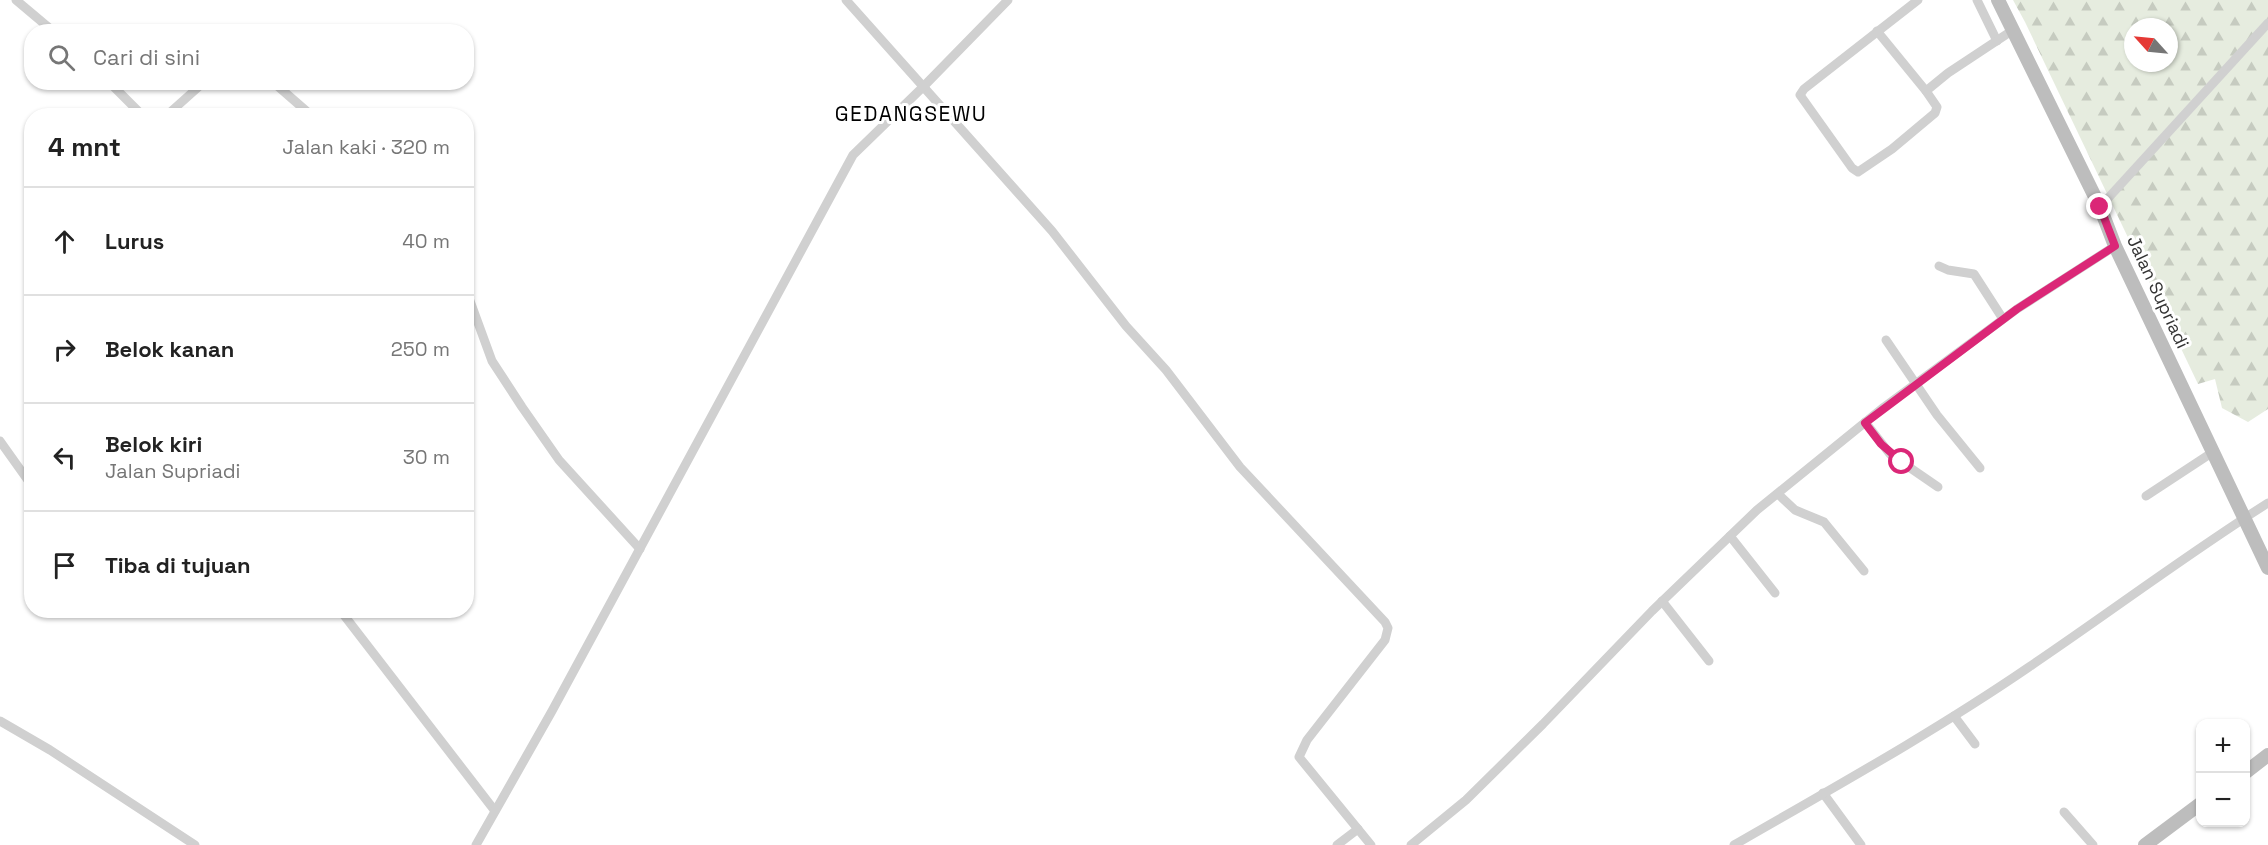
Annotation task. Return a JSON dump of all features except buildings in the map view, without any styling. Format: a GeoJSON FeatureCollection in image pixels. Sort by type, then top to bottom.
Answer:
{"type":"FeatureCollection","features":[{"type":"Feature","properties":{"kind":"main road","name":"Jalan Supriadi"},"geometry":{"type":"LineString","coordinates":[[1998,0],[2100,207],[2115,246],[2268,568]]}},
{"type":"Feature","properties":{"kind":"main road"},"geometry":{"type":"LineString","coordinates":[[2250,769],[2268,755]]}},
{"type":"Feature","properties":{"kind":"main road"},"geometry":{"type":"LineString","coordinates":[[2145,845],[2196,807]]}},
{"type":"Feature","properties":{"kind":"street"},"geometry":{"type":"LineString","coordinates":[[16,0],[44,24]]}},
{"type":"Feature","properties":{"kind":"street"},"geometry":{"type":"LineString","coordinates":[[846,0],[1052,231],[1126,326],[1166,370],[1240,467],[1385,622],[1388,628],[1385,640],[1307,740],[1299,757],[1371,845]]}},
{"type":"Feature","properties":{"kind":"street"},"geometry":{"type":"LineString","coordinates":[[476,845],[640,549],[853,155],[1008,0]]}},
{"type":"Feature","properties":{"kind":"street"},"geometry":{"type":"LineString","coordinates":[[1877,31],[1937,107],[1935,113],[1892,149],[1860,171],[1854,170],[1800,95],[1804,89],[1877,31],[1918,0]]}},
{"type":"Feature","properties":{"kind":"street"},"geometry":{"type":"LineString","coordinates":[[1977,0],[1997,41]]}},
{"type":"Feature","properties":{"kind":"street"},"geometry":{"type":"LineString","coordinates":[[2100,207],[2268,23]]}},
{"type":"Feature","properties":{"kind":"street"},"geometry":{"type":"LineString","coordinates":[[1926,91],[2013,30]]}},
{"type":"Feature","properties":{"kind":"street"},"geometry":{"type":"LineString","coordinates":[[117,90],[135,108]]}},
{"type":"Feature","properties":{"kind":"street"},"geometry":{"type":"LineString","coordinates":[[175,108],[195,90]]}},
{"type":"Feature","properties":{"kind":"street"},"geometry":{"type":"LineString","coordinates":[[282,90],[303,108]]}},
{"type":"Feature","properties":{"kind":"street"},"geometry":{"type":"LineString","coordinates":[[1411,845],[1466,800],[1662,601],[1757,510],[1916,383],[2003,319],[2115,246]]}},
{"type":"Feature","properties":{"kind":"street"},"geometry":{"type":"LineString","coordinates":[[1939,266],[1948,270],[1974,274],[2003,319]]}},
{"type":"Feature","properties":{"kind":"street"},"geometry":{"type":"LineString","coordinates":[[474,312],[492,361],[559,460],[640,549]]}},
{"type":"Feature","properties":{"kind":"street"},"geometry":{"type":"LineString","coordinates":[[1886,340],[1937,415],[1980,468]]}},
{"type":"Feature","properties":{"kind":"street"},"geometry":{"type":"LineString","coordinates":[[1865,423],[1890,454],[1938,487]]}},
{"type":"Feature","properties":{"kind":"street"},"geometry":{"type":"LineString","coordinates":[[0,441],[24,475]]}},
{"type":"Feature","properties":{"kind":"street"},"geometry":{"type":"LineString","coordinates":[[2146,496],[2213,452]]}},
{"type":"Feature","properties":{"kind":"street"},"geometry":{"type":"LineString","coordinates":[[1778,494],[1795,510],[1824,522],[1864,571]]}},
{"type":"Feature","properties":{"kind":"street"},"geometry":{"type":"LineString","coordinates":[[1734,845],[1954,716],[2029,668],[2134,592],[2268,503]]}},
{"type":"Feature","properties":{"kind":"street"},"geometry":{"type":"LineString","coordinates":[[1731,536],[1775,593]]}},
{"type":"Feature","properties":{"kind":"street"},"geometry":{"type":"LineString","coordinates":[[1662,601],[1709,661]]}},
{"type":"Feature","properties":{"kind":"street"},"geometry":{"type":"LineString","coordinates":[[346,618],[495,811]]}},
{"type":"Feature","properties":{"kind":"street"},"geometry":{"type":"LineString","coordinates":[[1954,716],[1975,744]]}},
{"type":"Feature","properties":{"kind":"street"},"geometry":{"type":"LineString","coordinates":[[0,722],[50,750],[195,845]]}},
{"type":"Feature","properties":{"kind":"street"},"geometry":{"type":"LineString","coordinates":[[1824,793],[1861,845]]}},
{"type":"Feature","properties":{"kind":"street"},"geometry":{"type":"LineString","coordinates":[[2064,812],[2093,845]]}},
{"type":"Feature","properties":{"kind":"street"},"geometry":{"type":"LineString","coordinates":[[1337,845],[1358,829]]}},
{"type":"Feature","properties":{"kind":"green space"},"geometry":{"type":"Polygon","coordinates":[[[2013,0],[2268,0],[2268,409],[2248,422],[2222,408],[2215,379],[2198,384],[2013,0]]]}},
{"type":"Feature","properties":{"kind":"district","name":"GEDANGSEWU"},"geometry":{"type":"Point","coordinates":[911,114]}},
{"type":"Feature","properties":{"kind":"route"},"geometry":{"type":"LineString","coordinates":[[1902,462],[1890,454],[1865,423],[2017,309],[2115,246],[2100,207]]}}]}
